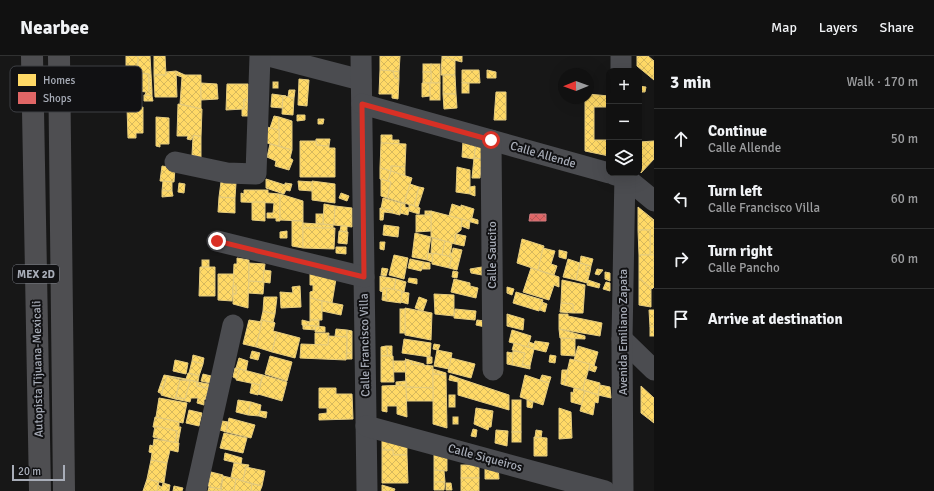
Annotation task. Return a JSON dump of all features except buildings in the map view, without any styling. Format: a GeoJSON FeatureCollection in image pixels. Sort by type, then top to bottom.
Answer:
{"type":"FeatureCollection","features":[{"type":"Feature","properties":{"kind":"highway","name":"Autopista Tijuana-Mexicali"},"geometry":{"type":"LineString","coordinates":[[32,56],[32,66]]}},
{"type":"Feature","properties":{"kind":"highway","name":"Autopista Tijuana-Mexicali"},"geometry":{"type":"LineString","coordinates":[[59,56],[59,66]]}},
{"type":"Feature","properties":{"kind":"highway","name":"Autopista Tijuana-Mexicali"},"geometry":{"type":"LineString","coordinates":[[33,112],[40,491]]}},
{"type":"Feature","properties":{"kind":"highway","name":"Autopista Tijuana-Mexicali"},"geometry":{"type":"LineString","coordinates":[[60,112],[64,491]]}},
{"type":"Feature","properties":{"kind":"street"},"geometry":{"type":"LineString","coordinates":[[175,162],[227,173],[256,174],[260,56]]}},
{"type":"Feature","properties":{"kind":"street"},"geometry":{"type":"LineString","coordinates":[[269,56],[361,80]]}},
{"type":"Feature","properties":{"kind":"street","name":"Calle Francisco Villa"},"geometry":{"type":"LineString","coordinates":[[361,56],[367,491]]}},
{"type":"Feature","properties":{"kind":"street"},"geometry":{"type":"LineString","coordinates":[[621,56],[621,68]]}},
{"type":"Feature","properties":{"kind":"street","name":"Calle Allende"},"geometry":{"type":"LineString","coordinates":[[362,104],[606,171]]}},
{"type":"Feature","properties":{"kind":"street","name":"Calle Saucito"},"geometry":{"type":"LineString","coordinates":[[491,140],[493,370]]}},
{"type":"Feature","properties":{"kind":"street","name":"Avenida Emiliano Zapata"},"geometry":{"type":"LineString","coordinates":[[617,176],[622,339],[623,491]]}},
{"type":"Feature","properties":{"kind":"street"},"geometry":{"type":"LineString","coordinates":[[620,176],[654,201]]}},
{"type":"Feature","properties":{"kind":"street"},"geometry":{"type":"LineString","coordinates":[[217,241],[364,277]]}},
{"type":"Feature","properties":{"kind":"street"},"geometry":{"type":"LineString","coordinates":[[196,491],[233,325]]}},
{"type":"Feature","properties":{"kind":"street"},"geometry":{"type":"LineString","coordinates":[[622,339],[654,370]]}},
{"type":"Feature","properties":{"kind":"street","name":"Calle Siqueiros"},"geometry":{"type":"LineString","coordinates":[[366,426],[605,491]]}},
{"type":"Feature","properties":{"kind":"route"},"geometry":{"type":"LineString","coordinates":[[217,241],[364,277],[362,104],[491,140]]}}]}
